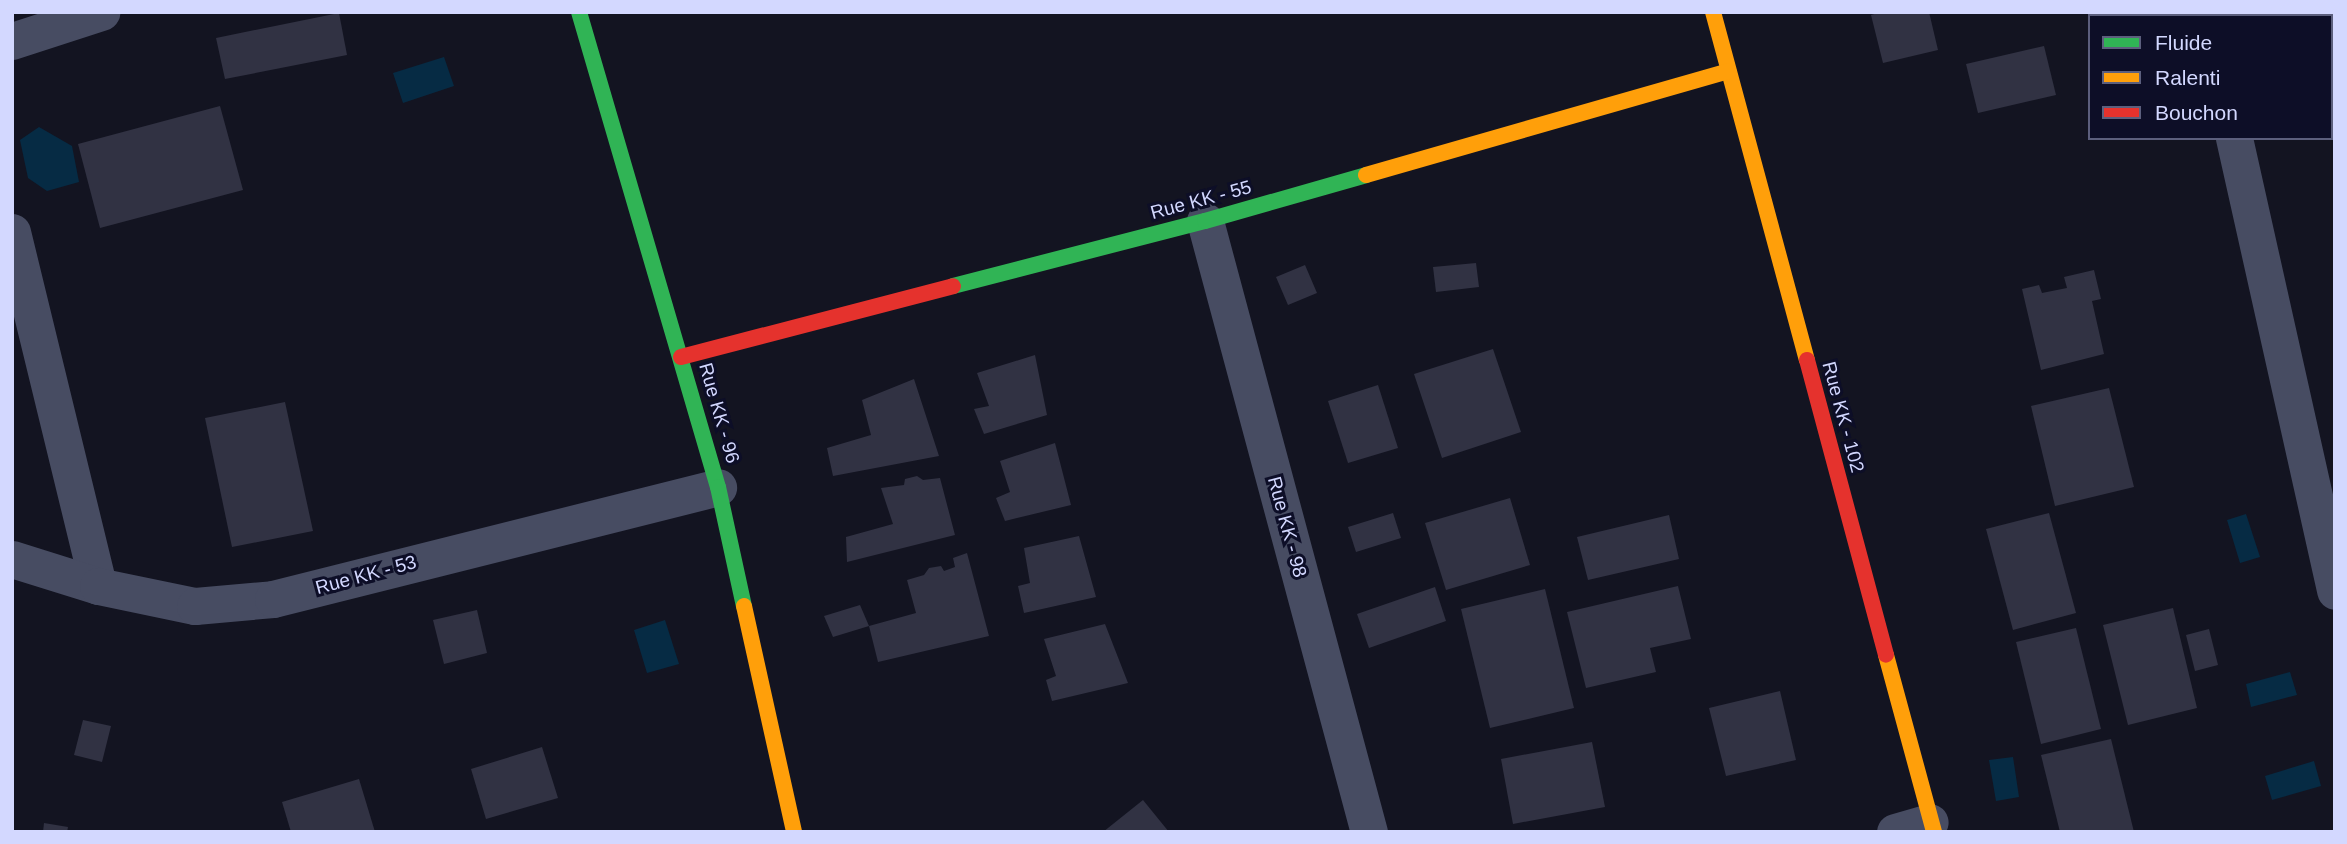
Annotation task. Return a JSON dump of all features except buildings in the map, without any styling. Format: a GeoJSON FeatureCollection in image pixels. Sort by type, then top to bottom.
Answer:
{"type":"FeatureCollection","features":[{"type":"Feature","properties":{"kind":"street"},"geometry":{"type":"LineString","coordinates":[[12,41],[101,12]]}},
{"type":"Feature","properties":{"kind":"street","name":"Rue KK - 96"},"geometry":{"type":"LineString","coordinates":[[579,12],[718,487],[794,832]]}},
{"type":"Feature","properties":{"kind":"street","name":"Rue KK - 102"},"geometry":{"type":"LineString","coordinates":[[1713,12],[1932,827]]}},
{"type":"Feature","properties":{"kind":"street","name":"Rue KK - 55"},"geometry":{"type":"LineString","coordinates":[[681,357],[1205,221],[1728,71]]}},
{"type":"Feature","properties":{"kind":"street"},"geometry":{"type":"LineString","coordinates":[[2234,140],[2335,591]]}},
{"type":"Feature","properties":{"kind":"street","name":"Rue KK - 98"},"geometry":{"type":"LineString","coordinates":[[1205,221],[1368,832]]}},
{"type":"Feature","properties":{"kind":"street"},"geometry":{"type":"LineString","coordinates":[[12,232],[98,586]]}},
{"type":"Feature","properties":{"kind":"street","name":"Rue KK - 53"},"geometry":{"type":"LineString","coordinates":[[12,559],[98,586],[195,606],[273,599],[718,487]]}},
{"type":"Feature","properties":{"kind":"street"},"geometry":{"type":"LineString","coordinates":[[1895,832],[1932,827]]}},
{"type":"Feature","properties":{"kind":"water"},"geometry":{"type":"Polygon","coordinates":[[[444,57],[454,86],[403,103],[393,73],[444,57]]]}},
{"type":"Feature","properties":{"kind":"water"},"geometry":{"type":"Polygon","coordinates":[[[39,127],[72,146],[79,182],[47,191],[28,178],[20,140],[39,127]]]}},
{"type":"Feature","properties":{"kind":"water"},"geometry":{"type":"Polygon","coordinates":[[[2246,514],[2260,557],[2240,563],[2227,520],[2246,514]]]}},
{"type":"Feature","properties":{"kind":"water"},"geometry":{"type":"Polygon","coordinates":[[[665,620],[679,664],[647,673],[634,630],[665,620]]]}},
{"type":"Feature","properties":{"kind":"water"},"geometry":{"type":"Polygon","coordinates":[[[2290,672],[2297,695],[2251,707],[2246,684],[2290,672]]]}},
{"type":"Feature","properties":{"kind":"water"},"geometry":{"type":"Polygon","coordinates":[[[2013,757],[2019,797],[1996,801],[1989,760],[2013,757]]]}},
{"type":"Feature","properties":{"kind":"water"},"geometry":{"type":"Polygon","coordinates":[[[2314,761],[2321,786],[2272,800],[2265,776],[2314,761]]]}},
{"type":"Feature","properties":{"kind":"traffic: fast"},"geometry":{"type":"LineString","coordinates":[[579,12],[718,487],[744,606]]}},
{"type":"Feature","properties":{"kind":"traffic: fast"},"geometry":{"type":"LineString","coordinates":[[953,286],[1205,221],[1366,175]]}},
{"type":"Feature","properties":{"kind":"traffic: slow"},"geometry":{"type":"LineString","coordinates":[[1713,12],[1807,360]]}},
{"type":"Feature","properties":{"kind":"traffic: slow"},"geometry":{"type":"LineString","coordinates":[[1366,175],[1728,71]]}},
{"type":"Feature","properties":{"kind":"traffic: slow"},"geometry":{"type":"LineString","coordinates":[[744,606],[794,832]]}},
{"type":"Feature","properties":{"kind":"traffic: slow"},"geometry":{"type":"LineString","coordinates":[[1886,655],[1934,832]]}},
{"type":"Feature","properties":{"kind":"traffic: jam"},"geometry":{"type":"LineString","coordinates":[[681,357],[953,286]]}},
{"type":"Feature","properties":{"kind":"traffic: jam"},"geometry":{"type":"LineString","coordinates":[[1807,360],[1886,655]]}}]}
